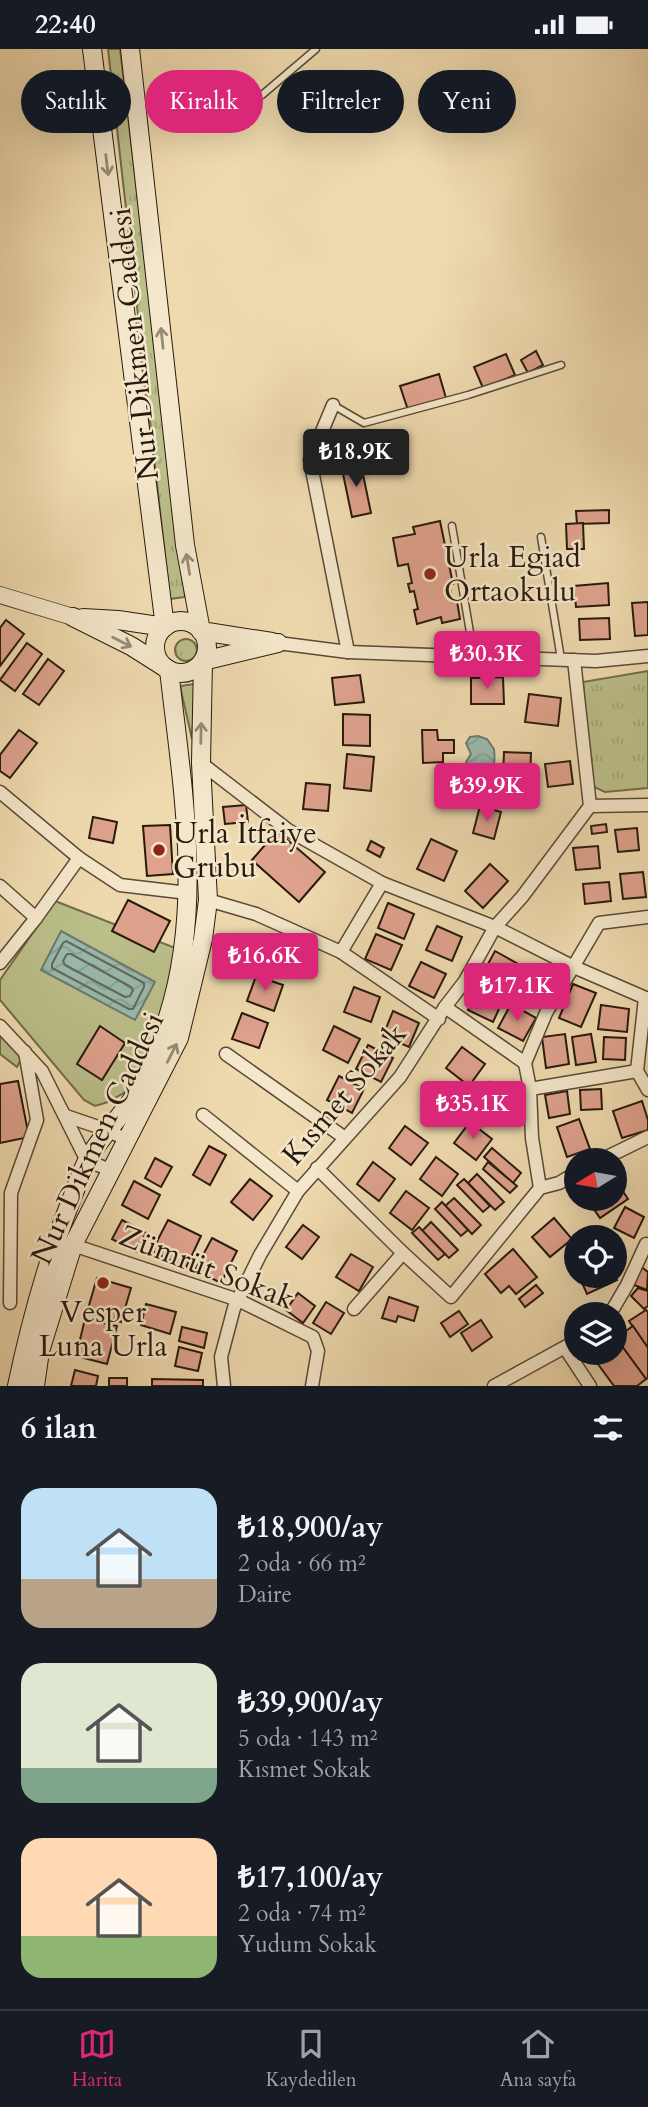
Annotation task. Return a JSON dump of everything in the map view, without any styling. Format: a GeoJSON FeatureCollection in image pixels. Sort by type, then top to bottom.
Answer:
{"type":"FeatureCollection","features":[{"type":"Feature","properties":{"kind":"main road","name":"Nur Dikmen Caddesi"},"geometry":{"type":"LineString","coordinates":[[92,49],[164,627]]}},
{"type":"Feature","properties":{"kind":"main road","name":"Nur Dikmen Caddesi"},"geometry":{"type":"LineString","coordinates":[[130,49],[185,545],[201,631]]}},
{"type":"Feature","properties":{"kind":"main road"},"geometry":{"type":"LineString","coordinates":[[73,617],[164,627],[185,622],[201,631],[278,643]]}},
{"type":"Feature","properties":{"kind":"main road"},"geometry":{"type":"LineString","coordinates":[[73,617],[131,646],[169,670],[188,672],[203,661],[278,643]]}},
{"type":"Feature","properties":{"kind":"main road"},"geometry":{"type":"LineString","coordinates":[[164,627],[157,638],[156,650],[161,662],[169,670]]}},
{"type":"Feature","properties":{"kind":"main road"},"geometry":{"type":"LineString","coordinates":[[201,631],[206,646],[203,661]]}},
{"type":"Feature","properties":{"kind":"main road","name":"Nur Dikmen Caddesi"},"geometry":{"type":"LineString","coordinates":[[35,1386],[40,1351],[74,1245],[180,1038],[203,939],[208,899],[201,763],[203,661]]}},
{"type":"Feature","properties":{"kind":"main road","name":"Nur Dikmen Caddesi"},"geometry":{"type":"LineString","coordinates":[[17,1386],[30,1324],[59,1232],[87,1161],[144,1081],[169,1016],[183,951],[189,910],[185,813],[169,670]]}},
{"type":"Feature","properties":{"kind":"street"},"geometry":{"type":"LineString","coordinates":[[333,405],[310,460],[348,652]]}},
{"type":"Feature","properties":{"kind":"street"},"geometry":{"type":"LineString","coordinates":[[0,595],[73,617]]}},
{"type":"Feature","properties":{"kind":"street"},"geometry":{"type":"LineString","coordinates":[[278,643],[348,652],[596,661],[648,656]]}},
{"type":"Feature","properties":{"kind":"street"},"geometry":{"type":"LineString","coordinates":[[568,660],[590,806],[648,805]]}},
{"type":"Feature","properties":{"kind":"street"},"geometry":{"type":"LineString","coordinates":[[201,763],[288,830],[382,883],[495,927],[574,967],[646,998],[637,1071],[648,1090]]}},
{"type":"Feature","properties":{"kind":"street"},"geometry":{"type":"LineString","coordinates":[[0,792],[79,858],[120,885],[188,893]]}},
{"type":"Feature","properties":{"kind":"street","name":"Kısmet Sokak"},"geometry":{"type":"LineString","coordinates":[[224,1386],[222,1357],[238,1300],[260,1255],[298,1191],[400,1077],[465,981],[495,927],[522,897],[590,806]]}},
{"type":"Feature","properties":{"kind":"street"},"geometry":{"type":"LineString","coordinates":[[0,963],[79,858]]}},
{"type":"Feature","properties":{"kind":"street"},"geometry":{"type":"LineString","coordinates":[[341,952],[382,883]]}},
{"type":"Feature","properties":{"kind":"street"},"geometry":{"type":"LineString","coordinates":[[0,886],[36,918]]}},
{"type":"Feature","properties":{"kind":"street"},"geometry":{"type":"LineString","coordinates":[[208,899],[256,914],[341,952],[525,1063]]}},
{"type":"Feature","properties":{"kind":"street"},"geometry":{"type":"LineString","coordinates":[[540,1188],[531,1138],[530,1090],[525,1063],[546,1013],[599,923],[648,916]]}},
{"type":"Feature","properties":{"kind":"street"},"geometry":{"type":"LineString","coordinates":[[0,1026],[42,1071],[87,1161],[111,1170]]}},
{"type":"Feature","properties":{"kind":"street"},"geometry":{"type":"LineString","coordinates":[[10,1303],[11,1193],[37,1121],[25,1052]]}},
{"type":"Feature","properties":{"kind":"street"},"geometry":{"type":"LineString","coordinates":[[226,1054],[345,1138]]}},
{"type":"Feature","properties":{"kind":"street"},"geometry":{"type":"LineString","coordinates":[[530,1090],[637,1071]]}},
{"type":"Feature","properties":{"kind":"street"},"geometry":{"type":"LineString","coordinates":[[203,1115],[298,1191]]}},
{"type":"Feature","properties":{"kind":"street"},"geometry":{"type":"LineString","coordinates":[[66,1116],[127,1140]]}},
{"type":"Feature","properties":{"kind":"street"},"geometry":{"type":"LineString","coordinates":[[626,1148],[648,1137]]}},
{"type":"Feature","properties":{"kind":"street"},"geometry":{"type":"LineString","coordinates":[[317,1168],[451,1297],[540,1188],[564,1180]]}},
{"type":"Feature","properties":{"kind":"street"},"geometry":{"type":"LineString","coordinates":[[617,1302],[647,1242]]}},
{"type":"Feature","properties":{"kind":"street","name":"Zümrüt Sokak"},"geometry":{"type":"LineString","coordinates":[[74,1245],[238,1300],[313,1337],[318,1351],[312,1386]]}},
{"type":"Feature","properties":{"kind":"street"},"geometry":{"type":"LineString","coordinates":[[354,1309],[403,1253]]}},
{"type":"Feature","properties":{"kind":"street"},"geometry":{"type":"LineString","coordinates":[[494,1386],[564,1349]]}},
{"type":"Feature","properties":{"kind":"street"},"geometry":{"type":"LineString","coordinates":[[580,1365],[590,1386]]}},
{"type":"Feature","properties":{"kind":"lane"},"geometry":{"type":"LineString","coordinates":[[263,94],[316,49]]}},
{"type":"Feature","properties":{"kind":"lane"},"geometry":{"type":"LineString","coordinates":[[333,405],[365,423],[468,395],[561,365]]}},
{"type":"Feature","properties":{"kind":"lane"},"geometry":{"type":"LineString","coordinates":[[452,526],[474,656]]}},
{"type":"Feature","properties":{"kind":"lane"},"geometry":{"type":"LineString","coordinates":[[541,537],[568,660]]}},
{"type":"Feature","properties":{"kind":"green space"},"geometry":{"type":"Polygon","coordinates":[[[108,49],[120,49],[122,70],[110,70],[108,49]]]}},
{"type":"Feature","properties":{"kind":"green space"},"geometry":{"type":"Polygon","coordinates":[[[117,133],[130,133],[185,597],[170,599],[117,133]]]}},
{"type":"Feature","properties":{"kind":"green space"},"geometry":{"type":"Polygon","coordinates":[[[186,639],[194,642],[197,650],[194,658],[186,661],[178,658],[175,650],[178,642],[186,639]]]}},
{"type":"Feature","properties":{"kind":"green space"},"geometry":{"type":"Polygon","coordinates":[[[648,671],[648,788],[605,792],[592,786],[583,682],[648,671]]]}},
{"type":"Feature","properties":{"kind":"green space"},"geometry":{"type":"Polygon","coordinates":[[[195,684],[192,739],[180,686],[195,684]]]}},
{"type":"Feature","properties":{"kind":"green space"},"geometry":{"type":"Polygon","coordinates":[[[55,901],[183,951],[144,1081],[108,1102],[95,1106],[84,1100],[0,1000],[0,980],[55,901]]]}},
{"type":"Feature","properties":{"kind":"green space"},"geometry":{"type":"Polygon","coordinates":[[[0,1029],[25,1052],[17,1067],[0,1054],[0,1029]]]}},
{"type":"Feature","properties":{"kind":"water"},"geometry":{"type":"Polygon","coordinates":[[[470,737],[487,739],[494,749],[495,757],[490,774],[480,777],[473,776],[467,770],[466,762],[471,754],[466,743],[470,737]]]}},
{"type":"Feature","properties":{"kind":"water"},"geometry":{"type":"Polygon","coordinates":[[[61,931],[155,982],[135,1020],[41,970],[61,931]]]}},
{"type":"Feature","properties":{"kind":"building"},"geometry":{"type":"Polygon","coordinates":[[[536,351],[543,365],[528,373],[521,360],[536,351]]]}},
{"type":"Feature","properties":{"kind":"building"},"geometry":{"type":"Polygon","coordinates":[[[506,354],[515,375],[483,388],[474,367],[506,354]]]}},
{"type":"Feature","properties":{"kind":"building"},"geometry":{"type":"Polygon","coordinates":[[[439,374],[446,398],[408,410],[400,386],[439,374]]]}},
{"type":"Feature","properties":{"kind":"building"},"geometry":{"type":"Polygon","coordinates":[[[360,460],[371,513],[352,517],[341,464],[360,460]]]}},
{"type":"Feature","properties":{"kind":"building"},"geometry":{"type":"Polygon","coordinates":[[[609,510],[609,523],[577,524],[576,511],[609,510]]]}},
{"type":"Feature","properties":{"kind":"building","name":"Urla Egiad Ortaokulu"},"geometry":{"type":"Polygon","coordinates":[[[440,521],[453,584],[449,584],[453,602],[457,601],[460,619],[442,623],[441,617],[417,624],[414,610],[418,609],[414,591],[410,592],[408,584],[412,583],[408,564],[398,566],[393,538],[415,534],[413,527],[440,521]]]}},
{"type":"Feature","properties":{"kind":"building"},"geometry":{"type":"Polygon","coordinates":[[[583,523],[584,549],[567,549],[566,524],[583,523]]]}},
{"type":"Feature","properties":{"kind":"building"},"geometry":{"type":"Polygon","coordinates":[[[608,583],[609,605],[576,607],[574,586],[608,583]]]}},
{"type":"Feature","properties":{"kind":"building"},"geometry":{"type":"Polygon","coordinates":[[[648,602],[648,635],[635,636],[632,603],[648,602]]]}},
{"type":"Feature","properties":{"kind":"building"},"geometry":{"type":"Polygon","coordinates":[[[609,618],[610,639],[580,640],[579,619],[609,618]]]}},
{"type":"Feature","properties":{"kind":"building"},"geometry":{"type":"Polygon","coordinates":[[[6,620],[24,634],[0,666],[0,628],[6,620]]]}},
{"type":"Feature","properties":{"kind":"building"},"geometry":{"type":"Polygon","coordinates":[[[27,643],[42,654],[15,691],[0,680],[27,643]]]}},
{"type":"Feature","properties":{"kind":"building"},"geometry":{"type":"Polygon","coordinates":[[[48,659],[64,671],[39,705],[23,694],[48,659]]]}},
{"type":"Feature","properties":{"kind":"building"},"geometry":{"type":"Polygon","coordinates":[[[360,675],[364,702],[335,705],[332,678],[360,675]]]}},
{"type":"Feature","properties":{"kind":"building"},"geometry":{"type":"Polygon","coordinates":[[[503,677],[504,704],[471,704],[471,678],[503,677]]]}},
{"type":"Feature","properties":{"kind":"building"},"geometry":{"type":"Polygon","coordinates":[[[529,694],[561,698],[558,726],[525,722],[529,694]]]}},
{"type":"Feature","properties":{"kind":"building"},"geometry":{"type":"Polygon","coordinates":[[[343,714],[370,715],[370,746],[343,745],[343,714]]]}},
{"type":"Feature","properties":{"kind":"building"},"geometry":{"type":"Polygon","coordinates":[[[19,730],[37,743],[10,778],[0,771],[0,755],[19,730]]]}},
{"type":"Feature","properties":{"kind":"building"},"geometry":{"type":"Polygon","coordinates":[[[422,730],[437,730],[438,740],[454,740],[454,753],[443,753],[443,762],[423,763],[422,730]]]}},
{"type":"Feature","properties":{"kind":"building"},"geometry":{"type":"Polygon","coordinates":[[[504,752],[531,753],[530,778],[503,777],[504,752]]]}},
{"type":"Feature","properties":{"kind":"building"},"geometry":{"type":"Polygon","coordinates":[[[347,754],[374,757],[371,791],[344,788],[347,754]]]}},
{"type":"Feature","properties":{"kind":"building"},"geometry":{"type":"Polygon","coordinates":[[[570,761],[573,784],[548,787],[545,764],[570,761]]]}},
{"type":"Feature","properties":{"kind":"building"},"geometry":{"type":"Polygon","coordinates":[[[306,783],[330,785],[328,811],[303,809],[306,783]]]}},
{"type":"Feature","properties":{"kind":"building"},"geometry":{"type":"Polygon","coordinates":[[[246,805],[248,822],[225,824],[223,807],[246,805]]]}},
{"type":"Feature","properties":{"kind":"building"},"geometry":{"type":"Polygon","coordinates":[[[480,806],[501,812],[494,839],[473,833],[480,806]]]}},
{"type":"Feature","properties":{"kind":"building"},"geometry":{"type":"Polygon","coordinates":[[[93,817],[117,822],[113,843],[89,838],[93,817]]]}},
{"type":"Feature","properties":{"kind":"building"},"geometry":{"type":"Polygon","coordinates":[[[606,824],[607,832],[592,834],[591,826],[606,824]]]}},
{"type":"Feature","properties":{"kind":"building","name":"Urla İtfaiye Grubu"},"geometry":{"type":"Polygon","coordinates":[[[170,825],[173,874],[147,876],[143,826],[170,825]]]}},
{"type":"Feature","properties":{"kind":"building"},"geometry":{"type":"Polygon","coordinates":[[[637,828],[639,850],[618,852],[615,830],[637,828]]]}},
{"type":"Feature","properties":{"kind":"building"},"geometry":{"type":"Polygon","coordinates":[[[277,831],[325,872],[299,902],[252,860],[277,831]]]}},
{"type":"Feature","properties":{"kind":"building"},"geometry":{"type":"Polygon","coordinates":[[[431,839],[457,851],[444,881],[417,869],[431,839]]]}},
{"type":"Feature","properties":{"kind":"building"},"geometry":{"type":"Polygon","coordinates":[[[371,841],[384,848],[380,857],[367,850],[371,841]]]}},
{"type":"Feature","properties":{"kind":"building"},"geometry":{"type":"Polygon","coordinates":[[[598,846],[600,868],[576,870],[573,848],[598,846]]]}},
{"type":"Feature","properties":{"kind":"building"},"geometry":{"type":"Polygon","coordinates":[[[490,864],[508,881],[483,908],[465,891],[490,864]]]}},
{"type":"Feature","properties":{"kind":"building"},"geometry":{"type":"Polygon","coordinates":[[[643,872],[646,897],[623,899],[620,874],[643,872]]]}},
{"type":"Feature","properties":{"kind":"building"},"geometry":{"type":"Polygon","coordinates":[[[609,882],[611,901],[585,904],[583,884],[609,882]]]}},
{"type":"Feature","properties":{"kind":"building"},"geometry":{"type":"Polygon","coordinates":[[[128,900],[170,921],[154,952],[112,931],[128,900]]]}},
{"type":"Feature","properties":{"kind":"building"},"geometry":{"type":"Polygon","coordinates":[[[388,903],[414,914],[404,939],[378,928],[388,903]]]}},
{"type":"Feature","properties":{"kind":"building"},"geometry":{"type":"Polygon","coordinates":[[[437,926],[462,937],[452,961],[426,950],[437,926]]]}},
{"type":"Feature","properties":{"kind":"building"},"geometry":{"type":"Polygon","coordinates":[[[236,934],[263,942],[255,968],[228,959],[236,934]]]}},
{"type":"Feature","properties":{"kind":"building"},"geometry":{"type":"Polygon","coordinates":[[[376,934],[402,945],[391,970],[365,959],[376,934]]]}},
{"type":"Feature","properties":{"kind":"building"},"geometry":{"type":"Polygon","coordinates":[[[271,939],[297,948],[290,974],[263,965],[271,939]]]}},
{"type":"Feature","properties":{"kind":"building"},"geometry":{"type":"Polygon","coordinates":[[[495,951],[520,965],[507,989],[482,975],[495,951]]]}},
{"type":"Feature","properties":{"kind":"building"},"geometry":{"type":"Polygon","coordinates":[[[421,962],[446,974],[434,998],[409,986],[421,962]]]}},
{"type":"Feature","properties":{"kind":"building"},"geometry":{"type":"Polygon","coordinates":[[[529,968],[555,979],[545,1004],[519,993],[529,968]]]}},
{"type":"Feature","properties":{"kind":"building"},"geometry":{"type":"Polygon","coordinates":[[[256,976],[283,985],[274,1011],[247,1001],[256,976]]]}},
{"type":"Feature","properties":{"kind":"building"},"geometry":{"type":"Polygon","coordinates":[[[573,984],[596,993],[581,1027],[559,1018],[573,984]]]}},
{"type":"Feature","properties":{"kind":"building"},"geometry":{"type":"Polygon","coordinates":[[[479,986],[504,998],[493,1022],[468,1010],[479,986]]]}},
{"type":"Feature","properties":{"kind":"building"},"geometry":{"type":"Polygon","coordinates":[[[354,987],[380,997],[371,1022],[344,1012],[354,987]]]}},
{"type":"Feature","properties":{"kind":"building"},"geometry":{"type":"Polygon","coordinates":[[[511,1004],[536,1018],[523,1041],[498,1028],[511,1004]]]}},
{"type":"Feature","properties":{"kind":"building"},"geometry":{"type":"Polygon","coordinates":[[[601,1005],[629,1009],[627,1032],[598,1029],[601,1005]]]}},
{"type":"Feature","properties":{"kind":"building"},"geometry":{"type":"Polygon","coordinates":[[[393,1011],[419,1023],[409,1047],[383,1036],[393,1011]]]}},
{"type":"Feature","properties":{"kind":"building"},"geometry":{"type":"Polygon","coordinates":[[[242,1013],[268,1023],[259,1048],[232,1039],[242,1013]]]}},
{"type":"Feature","properties":{"kind":"building"},"geometry":{"type":"Polygon","coordinates":[[[100,1026],[125,1043],[102,1080],[77,1064],[100,1026]]]}},
{"type":"Feature","properties":{"kind":"building"},"geometry":{"type":"Polygon","coordinates":[[[334,1026],[360,1039],[348,1063],[323,1050],[334,1026]]]}},
{"type":"Feature","properties":{"kind":"building"},"geometry":{"type":"Polygon","coordinates":[[[565,1034],[569,1064],[546,1068],[542,1037],[565,1034]]]}},
{"type":"Feature","properties":{"kind":"building"},"geometry":{"type":"Polygon","coordinates":[[[591,1034],[596,1062],[576,1065],[572,1037],[591,1034]]]}},
{"type":"Feature","properties":{"kind":"building"},"geometry":{"type":"Polygon","coordinates":[[[604,1037],[626,1038],[625,1060],[603,1059],[604,1037]]]}},
{"type":"Feature","properties":{"kind":"building"},"geometry":{"type":"Polygon","coordinates":[[[368,1045],[393,1058],[381,1082],[356,1069],[368,1045]]]}},
{"type":"Feature","properties":{"kind":"building"},"geometry":{"type":"Polygon","coordinates":[[[462,1047],[485,1064],[469,1086],[446,1068],[462,1047]]]}},
{"type":"Feature","properties":{"kind":"building"},"geometry":{"type":"Polygon","coordinates":[[[339,1076],[364,1089],[352,1113],[327,1100],[339,1076]]]}},
{"type":"Feature","properties":{"kind":"building"},"geometry":{"type":"Polygon","coordinates":[[[18,1081],[29,1137],[0,1143],[0,1084],[18,1081]]]}},
{"type":"Feature","properties":{"kind":"building"},"geometry":{"type":"Polygon","coordinates":[[[489,1082],[511,1099],[495,1120],[473,1103],[489,1082]]]}},
{"type":"Feature","properties":{"kind":"building"},"geometry":{"type":"Polygon","coordinates":[[[601,1089],[602,1109],[581,1110],[580,1090],[601,1089]]]}},
{"type":"Feature","properties":{"kind":"building"},"geometry":{"type":"Polygon","coordinates":[[[567,1091],[570,1114],[549,1118],[545,1095],[567,1091]]]}},
{"type":"Feature","properties":{"kind":"building"},"geometry":{"type":"Polygon","coordinates":[[[642,1101],[648,1130],[622,1138],[613,1111],[642,1101]]]}},
{"type":"Feature","properties":{"kind":"building"},"geometry":{"type":"Polygon","coordinates":[[[579,1119],[590,1148],[564,1148],[557,1127],[579,1119]]]}},
{"type":"Feature","properties":{"kind":"building"},"geometry":{"type":"Polygon","coordinates":[[[470,1122],[492,1139],[476,1160],[454,1143],[470,1122]]]}},
{"type":"Feature","properties":{"kind":"building"},"geometry":{"type":"Polygon","coordinates":[[[405,1126],[428,1143],[411,1165],[389,1148],[405,1126]]]}},
{"type":"Feature","properties":{"kind":"building"},"geometry":{"type":"Polygon","coordinates":[[[209,1146],[226,1155],[210,1185],[193,1175],[209,1146]]]}},
{"type":"Feature","properties":{"kind":"building"},"geometry":{"type":"Polygon","coordinates":[[[492,1148],[521,1173],[513,1183],[484,1157],[492,1148]]]}},
{"type":"Feature","properties":{"kind":"building"},"geometry":{"type":"Polygon","coordinates":[[[436,1157],[458,1174],[442,1196],[420,1179],[436,1157]]]}},
{"type":"Feature","properties":{"kind":"building"},"geometry":{"type":"Polygon","coordinates":[[[155,1158],[172,1167],[161,1187],[145,1178],[155,1158]]]}},
{"type":"Feature","properties":{"kind":"building"},"geometry":{"type":"Polygon","coordinates":[[[373,1162],[395,1179],[379,1201],[357,1184],[373,1162]]]}},
{"type":"Feature","properties":{"kind":"building"},"geometry":{"type":"Polygon","coordinates":[[[488,1162],[517,1186],[510,1193],[483,1169],[488,1162]]]}},
{"type":"Feature","properties":{"kind":"building"},"geometry":{"type":"Polygon","coordinates":[[[477,1174],[504,1202],[495,1210],[468,1183],[477,1174]]]}},
{"type":"Feature","properties":{"kind":"building"},"geometry":{"type":"Polygon","coordinates":[[[250,1179],[272,1196],[253,1220],[231,1202],[250,1179]]]}},
{"type":"Feature","properties":{"kind":"building"},"geometry":{"type":"Polygon","coordinates":[[[464,1179],[490,1206],[483,1212],[457,1185],[464,1179]]]}},
{"type":"Feature","properties":{"kind":"building"},"geometry":{"type":"Polygon","coordinates":[[[134,1181],[160,1195],[148,1219],[122,1205],[134,1181]]]}},
{"type":"Feature","properties":{"kind":"building"},"geometry":{"type":"Polygon","coordinates":[[[406,1191],[429,1208],[412,1230],[390,1213],[406,1191]]]}},
{"type":"Feature","properties":{"kind":"building"},"geometry":{"type":"Polygon","coordinates":[[[454,1198],[481,1225],[472,1234],[445,1206],[454,1198]]]}},
{"type":"Feature","properties":{"kind":"building"},"geometry":{"type":"Polygon","coordinates":[[[442,1202],[468,1230],[461,1236],[435,1209],[442,1202]]]}},
{"type":"Feature","properties":{"kind":"building"},"geometry":{"type":"Polygon","coordinates":[[[627,1208],[644,1217],[634,1238],[627,1234],[627,1225],[616,1225],[627,1208]]]}},
{"type":"Feature","properties":{"kind":"building"},"geometry":{"type":"Polygon","coordinates":[[[595,1211],[610,1211],[600,1218],[595,1211]]]}},
{"type":"Feature","properties":{"kind":"building"},"geometry":{"type":"Polygon","coordinates":[[[554,1218],[564,1230],[564,1246],[550,1257],[532,1237],[554,1218]]]}},
{"type":"Feature","properties":{"kind":"building"},"geometry":{"type":"Polygon","coordinates":[[[122,1220],[146,1233],[136,1252],[112,1239],[122,1220]]]}},
{"type":"Feature","properties":{"kind":"building"},"geometry":{"type":"Polygon","coordinates":[[[168,1220],[201,1236],[186,1268],[152,1251],[168,1220]]]}},
{"type":"Feature","properties":{"kind":"building"},"geometry":{"type":"Polygon","coordinates":[[[431,1222],[458,1250],[449,1258],[422,1231],[431,1222]]]}},
{"type":"Feature","properties":{"kind":"building"},"geometry":{"type":"Polygon","coordinates":[[[303,1225],[319,1237],[302,1259],[286,1247],[303,1225]]]}},
{"type":"Feature","properties":{"kind":"building"},"geometry":{"type":"Polygon","coordinates":[[[419,1227],[445,1254],[438,1260],[412,1233],[419,1227]]]}},
{"type":"Feature","properties":{"kind":"building"},"geometry":{"type":"Polygon","coordinates":[[[212,1238],[237,1251],[221,1283],[195,1270],[212,1238]]]}},
{"type":"Feature","properties":{"kind":"building"},"geometry":{"type":"Polygon","coordinates":[[[513,1249],[537,1277],[516,1294],[509,1286],[501,1293],[485,1274],[513,1249]]]}},
{"type":"Feature","properties":{"kind":"building"},"geometry":{"type":"Polygon","coordinates":[[[351,1254],[373,1267],[359,1291],[336,1277],[351,1254]]]}},
{"type":"Feature","properties":{"kind":"building"},"geometry":{"type":"Polygon","coordinates":[[[640,1266],[648,1272],[647,1290],[634,1285],[640,1266]]]}},
{"type":"Feature","properties":{"kind":"building"},"geometry":{"type":"Polygon","coordinates":[[[97,1278],[131,1288],[121,1322],[87,1312],[97,1278]]]}},
{"type":"Feature","properties":{"kind":"building"},"geometry":{"type":"Polygon","coordinates":[[[536,1285],[543,1293],[525,1307],[519,1299],[536,1285]]]}},
{"type":"Feature","properties":{"kind":"building"},"geometry":{"type":"Polygon","coordinates":[[[584,1288],[600,1288],[587,1294],[584,1288]]]}},
{"type":"Feature","properties":{"kind":"building"},"geometry":{"type":"Polygon","coordinates":[[[638,1288],[648,1291],[648,1306],[644,1309],[631,1296],[638,1288]]]}},
{"type":"Feature","properties":{"kind":"building"},"geometry":{"type":"Polygon","coordinates":[[[298,1293],[315,1306],[303,1323],[286,1310],[298,1293]]]}},
{"type":"Feature","properties":{"kind":"building"},"geometry":{"type":"Polygon","coordinates":[[[389,1297],[418,1307],[414,1321],[398,1316],[396,1322],[382,1318],[389,1297]]]}},
{"type":"Feature","properties":{"kind":"building"},"geometry":{"type":"Polygon","coordinates":[[[326,1302],[344,1313],[331,1334],[313,1323],[326,1302]]]}},
{"type":"Feature","properties":{"kind":"building"},"geometry":{"type":"Polygon","coordinates":[[[146,1304],[176,1312],[170,1334],[141,1325],[146,1304]]]}},
{"type":"Feature","properties":{"kind":"building"},"geometry":{"type":"Polygon","coordinates":[[[646,1310],[648,1312],[648,1348],[629,1321],[646,1310]]]}},
{"type":"Feature","properties":{"kind":"building"},"geometry":{"type":"Polygon","coordinates":[[[459,1311],[468,1324],[450,1337],[441,1323],[459,1311]]]}},
{"type":"Feature","properties":{"kind":"building"},"geometry":{"type":"Polygon","coordinates":[[[85,1319],[117,1326],[107,1364],[76,1356],[85,1319]]]}},
{"type":"Feature","properties":{"kind":"building"},"geometry":{"type":"Polygon","coordinates":[[[481,1320],[492,1337],[472,1351],[461,1333],[481,1320]]]}},
{"type":"Feature","properties":{"kind":"building"},"geometry":{"type":"Polygon","coordinates":[[[633,1326],[648,1348],[646,1379],[627,1353],[627,1330],[633,1326]]]}},
{"type":"Feature","properties":{"kind":"building"},"geometry":{"type":"Polygon","coordinates":[[[182,1327],[207,1333],[204,1348],[179,1341],[182,1327]]]}},
{"type":"Feature","properties":{"kind":"building"},"geometry":{"type":"Polygon","coordinates":[[[179,1347],[202,1353],[198,1371],[175,1366],[179,1347]]]}},
{"type":"Feature","properties":{"kind":"building"},"geometry":{"type":"Polygon","coordinates":[[[627,1353],[646,1379],[637,1386],[614,1386],[599,1365],[627,1365],[627,1353]]]}},
{"type":"Feature","properties":{"kind":"building"},"geometry":{"type":"Polygon","coordinates":[[[75,1370],[98,1376],[96,1386],[71,1386],[75,1370]]]}},
{"type":"Feature","properties":{"kind":"building"},"geometry":{"type":"Polygon","coordinates":[[[109,1378],[127,1378],[127,1386],[109,1386],[109,1378]]]}},
{"type":"Feature","properties":{"kind":"building"},"geometry":{"type":"Polygon","coordinates":[[[152,1379],[203,1380],[203,1386],[152,1386],[152,1379]]]}},
{"type":"Feature","properties":{"kind":"place","name":"Urla Egiad Ortaokulu"},"geometry":{"type":"Point","coordinates":[430,574]}},
{"type":"Feature","properties":{"kind":"place","name":"Urla İtfaiye Grubu"},"geometry":{"type":"Point","coordinates":[159,850]}},
{"type":"Feature","properties":{"kind":"place","name":"Vesper Luna Urla"},"geometry":{"type":"Point","coordinates":[103,1283]}}]}
